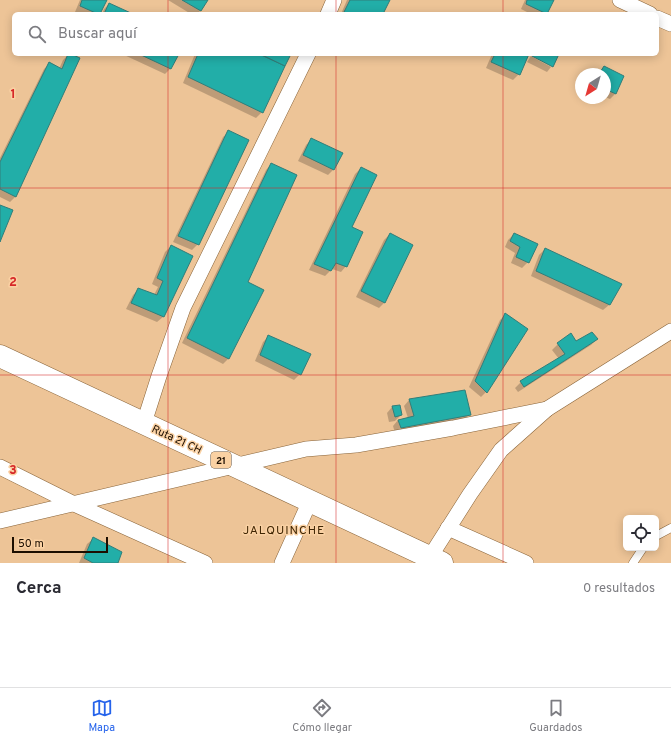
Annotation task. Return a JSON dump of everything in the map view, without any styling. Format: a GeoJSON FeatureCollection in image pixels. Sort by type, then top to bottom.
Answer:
{"type":"FeatureCollection","features":[{"type":"Feature","properties":{"kind":"highway","name":"Ruta 21 CH"},"geometry":{"type":"LineString","coordinates":[[0,356],[436,560]]}},
{"type":"Feature","properties":{"kind":"street"},"geometry":{"type":"LineString","coordinates":[[329,12],[334,0]]}},
{"type":"Feature","properties":{"kind":"street"},"geometry":{"type":"LineString","coordinates":[[620,0],[646,12]]}},
{"type":"Feature","properties":{"kind":"street"},"geometry":{"type":"LineString","coordinates":[[659,19],[671,24]]}},
{"type":"Feature","properties":{"kind":"street"},"geometry":{"type":"LineString","coordinates":[[144,423],[183,308],[307,56]]}},
{"type":"Feature","properties":{"kind":"street"},"geometry":{"type":"LineString","coordinates":[[436,560],[448,528],[501,450],[548,409],[671,331]]}},
{"type":"Feature","properties":{"kind":"street"},"geometry":{"type":"LineString","coordinates":[[0,521],[306,449],[356,445],[548,409]]}},
{"type":"Feature","properties":{"kind":"street"},"geometry":{"type":"LineString","coordinates":[[0,467],[74,504],[205,563]]}},
{"type":"Feature","properties":{"kind":"street"},"geometry":{"type":"LineString","coordinates":[[282,563],[310,501]]}},
{"type":"Feature","properties":{"kind":"street"},"geometry":{"type":"LineString","coordinates":[[448,528],[526,563]]}},
{"type":"Feature","properties":{"kind":"lane"},"geometry":{"type":"LineString","coordinates":[[659,534],[671,528]]}},
{"type":"Feature","properties":{"kind":"lane"},"geometry":{"type":"LineString","coordinates":[[633,563],[641,551]]}},
{"type":"Feature","properties":{"kind":"building"},"geometry":{"type":"Polygon","coordinates":[[[82,0],[107,0],[101,12],[94,12],[80,6],[82,0]]]}},
{"type":"Feature","properties":{"kind":"building"},"geometry":{"type":"Polygon","coordinates":[[[182,0],[208,0],[201,11],[182,0]]]}},
{"type":"Feature","properties":{"kind":"building"},"geometry":{"type":"Polygon","coordinates":[[[350,0],[390,0],[384,12],[344,12],[350,0]]]}},
{"type":"Feature","properties":{"kind":"building"},"geometry":{"type":"Polygon","coordinates":[[[527,0],[554,0],[548,12],[543,12],[526,4],[527,0]]]}},
{"type":"Feature","properties":{"kind":"building"},"geometry":{"type":"Polygon","coordinates":[[[109,3],[129,12],[105,12],[109,3]]]}},
{"type":"Feature","properties":{"kind":"building"},"geometry":{"type":"Polygon","coordinates":[[[67,56],[76,56],[80,58],[16,197],[0,189],[0,162],[49,62],[62,69],[67,56]]]}},
{"type":"Feature","properties":{"kind":"building"},"geometry":{"type":"Polygon","coordinates":[[[143,56],[178,56],[171,69],[143,56]]]}},
{"type":"Feature","properties":{"kind":"building"},"geometry":{"type":"Polygon","coordinates":[[[197,56],[263,56],[285,66],[263,113],[188,77],[197,56]]]}},
{"type":"Feature","properties":{"kind":"building"},"geometry":{"type":"Polygon","coordinates":[[[264,56],[290,56],[285,66],[264,56]]]}},
{"type":"Feature","properties":{"kind":"building"},"geometry":{"type":"Polygon","coordinates":[[[494,56],[528,56],[520,75],[491,62],[494,56]]]}},
{"type":"Feature","properties":{"kind":"building"},"geometry":{"type":"Polygon","coordinates":[[[532,56],[558,56],[553,67],[532,56]]]}},
{"type":"Feature","properties":{"kind":"building"},"geometry":{"type":"Polygon","coordinates":[[[611,70],[624,76],[616,94],[611,92],[611,70]]]}},
{"type":"Feature","properties":{"kind":"building"},"geometry":{"type":"Polygon","coordinates":[[[228,130],[249,140],[199,245],[178,236],[228,130]]]}},
{"type":"Feature","properties":{"kind":"building"},"geometry":{"type":"Polygon","coordinates":[[[311,138],[343,153],[334,170],[303,155],[311,138]]]}},
{"type":"Feature","properties":{"kind":"building"},"geometry":{"type":"Polygon","coordinates":[[[271,163],[297,175],[248,282],[264,290],[229,359],[187,338],[271,163]]]}},
{"type":"Feature","properties":{"kind":"building"},"geometry":{"type":"Polygon","coordinates":[[[361,167],[377,175],[352,227],[363,232],[347,267],[336,263],[331,271],[314,264],[361,167]]]}},
{"type":"Feature","properties":{"kind":"building"},"geometry":{"type":"Polygon","coordinates":[[[0,205],[13,210],[0,242],[0,205]]]}},
{"type":"Feature","properties":{"kind":"building"},"geometry":{"type":"Polygon","coordinates":[[[390,233],[413,245],[385,303],[361,291],[390,233]]]}},
{"type":"Feature","properties":{"kind":"building"},"geometry":{"type":"Polygon","coordinates":[[[514,233],[538,244],[529,263],[516,257],[520,247],[510,241],[514,233]]]}},
{"type":"Feature","properties":{"kind":"building"},"geometry":{"type":"Polygon","coordinates":[[[171,245],[193,256],[164,317],[131,303],[138,288],[157,295],[163,281],[157,278],[171,245]]]}},
{"type":"Feature","properties":{"kind":"building"},"geometry":{"type":"Polygon","coordinates":[[[545,248],[622,284],[610,305],[536,271],[545,248]]]}},
{"type":"Feature","properties":{"kind":"building"},"geometry":{"type":"Polygon","coordinates":[[[505,313],[528,329],[487,393],[475,381],[505,313]]]}},
{"type":"Feature","properties":{"kind":"building"},"geometry":{"type":"Polygon","coordinates":[[[592,332],[598,339],[524,387],[520,381],[565,354],[557,343],[571,333],[576,341],[592,332]]]}},
{"type":"Feature","properties":{"kind":"building"},"geometry":{"type":"Polygon","coordinates":[[[268,335],[311,354],[301,375],[260,355],[268,335]]]}},
{"type":"Feature","properties":{"kind":"building"},"geometry":{"type":"Polygon","coordinates":[[[465,390],[471,415],[401,428],[398,420],[414,416],[409,399],[465,390]]]}},
{"type":"Feature","properties":{"kind":"building"},"geometry":{"type":"Polygon","coordinates":[[[400,405],[402,415],[395,417],[392,406],[400,405]]]}},
{"type":"Feature","properties":{"kind":"building"},"geometry":{"type":"Polygon","coordinates":[[[93,537],[122,552],[118,563],[93,563],[84,558],[93,537]]]}},
{"type":"Feature","properties":{"kind":"district","name":"JALQUINCHE"},"geometry":{"type":"Point","coordinates":[284,530]}}]}
